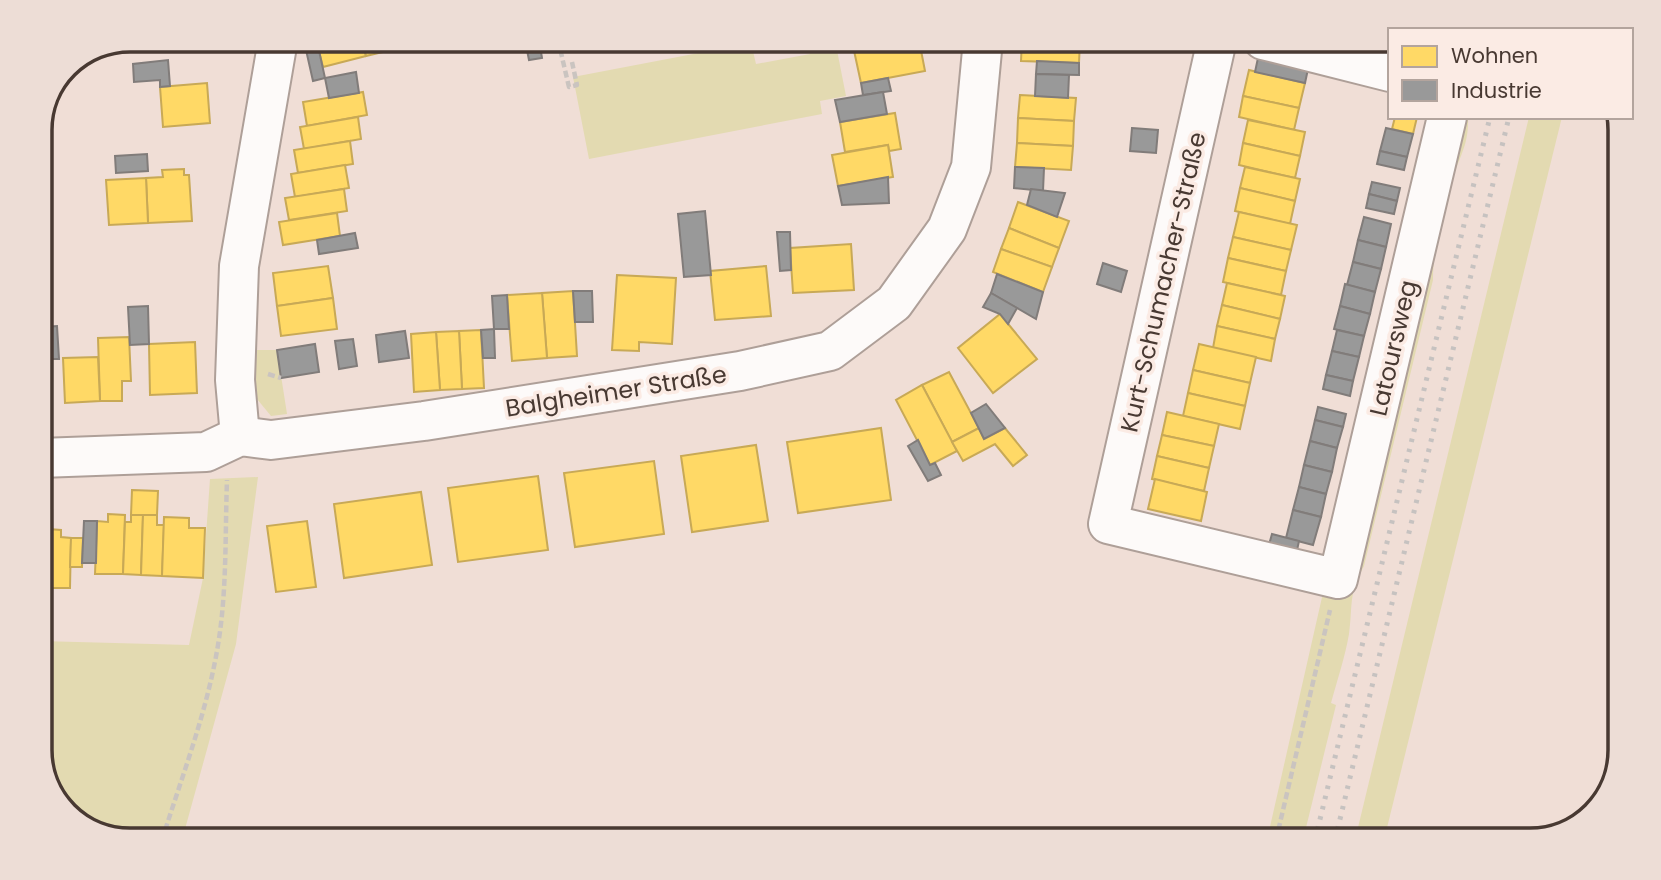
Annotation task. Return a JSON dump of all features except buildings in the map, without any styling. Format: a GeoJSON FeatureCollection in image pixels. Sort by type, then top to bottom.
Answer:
{"type":"FeatureCollection","features":[{"type":"Feature","properties":{"kind":"street"},"geometry":{"type":"LineString","coordinates":[[53,458],[206,452],[240,436],[235,380],[239,266],[276,52]]}},
{"type":"Feature","properties":{"kind":"street","name":"Balgheimer Straße"},"geometry":{"type":"LineString","coordinates":[[240,436],[271,440],[424,421],[740,371],[830,351],[894,303],[947,229],[971,167],[982,52]]}},
{"type":"Feature","properties":{"kind":"street","name":"Kurt-Schumacher-Straße"},"geometry":{"type":"LineString","coordinates":[[1214,52],[1108,524],[1338,579]]}},
{"type":"Feature","properties":{"kind":"street"},"geometry":{"type":"LineString","coordinates":[[1311,52],[1388,71]]}},
{"type":"Feature","properties":{"kind":"street","name":"Latoursweg"},"geometry":{"type":"LineString","coordinates":[[1338,579],[1447,119]]}},
{"type":"Feature","properties":{"kind":"path"},"geometry":{"type":"LineString","coordinates":[[561,52],[569,87],[577,85],[572,62]]}},
{"type":"Feature","properties":{"kind":"path"},"geometry":{"type":"LineString","coordinates":[[166,828],[200,723],[218,646],[223,608],[227,479],[240,436]]}},
{"type":"Feature","properties":{"kind":"path"},"geometry":{"type":"LineString","coordinates":[[1279,828],[1338,579]]}},
{"type":"Feature","properties":{"kind":"shaded area"},"geometry":{"type":"Polygon","coordinates":[[[704,52],[753,52],[756,64],[837,52],[846,96],[820,101],[822,114],[589,159],[573,77],[704,52]]]}},
{"type":"Feature","properties":{"kind":"shaded area"},"geometry":{"type":"Polygon","coordinates":[[[1457,119],[1468,119],[1467,136],[1436,243],[1433,280],[1364,566],[1353,593],[1349,634],[1331,703],[1336,705],[1306,828],[1270,828],[1325,584],[1457,119]]]}},
{"type":"Feature","properties":{"kind":"shaded area"},"geometry":{"type":"Polygon","coordinates":[[[1529,119],[1562,119],[1387,828],[1358,828],[1529,119]]]}},
{"type":"Feature","properties":{"kind":"shaded area"},"geometry":{"type":"Polygon","coordinates":[[[252,350],[277,350],[287,414],[271,416],[257,399],[252,350]]]}},
{"type":"Feature","properties":{"kind":"shaded area"},"geometry":{"type":"Polygon","coordinates":[[[258,477],[236,644],[185,828],[115,826],[96,820],[79,808],[60,784],[53,755],[53,641],[189,645],[203,578],[210,479],[258,477]]]}},
{"type":"Feature","properties":{"kind":"railway"},"geometry":{"type":"LineString","coordinates":[[1318,828],[1490,119]]}},
{"type":"Feature","properties":{"kind":"railway"},"geometry":{"type":"LineString","coordinates":[[1338,828],[1509,119]]}}]}
